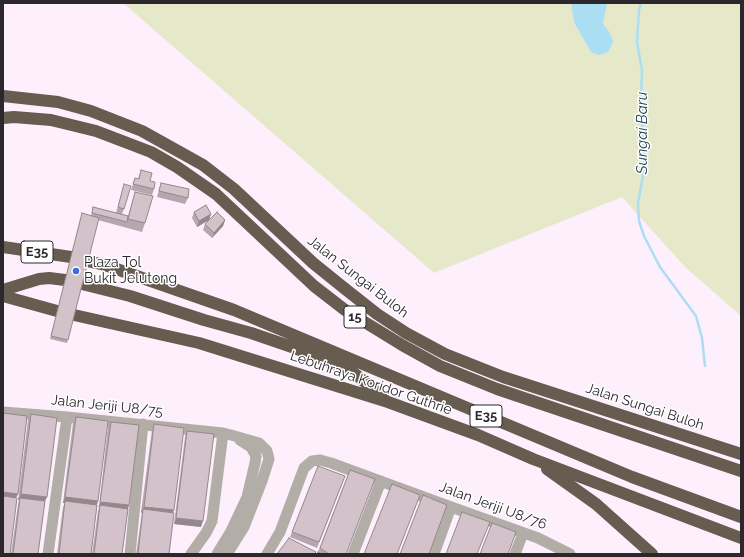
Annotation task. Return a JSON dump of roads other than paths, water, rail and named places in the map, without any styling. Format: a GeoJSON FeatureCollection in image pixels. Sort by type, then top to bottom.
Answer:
{"type":"FeatureCollection","features":[{"type":"Feature","properties":{"kind":"highway","name":"Jalan Sungai Buloh"},"geometry":{"type":"LineString","coordinates":[[3,96],[58,102],[91,111],[142,131],[203,165],[234,189],[313,263],[360,301],[406,333],[445,354],[503,377],[741,454]]}},
{"type":"Feature","properties":{"kind":"highway","name":"Jalan Sungai Buloh"},"geometry":{"type":"LineString","coordinates":[[3,118],[14,117],[51,120],[96,131],[151,152],[177,167],[216,194],[314,286],[345,310],[402,345],[440,366],[497,389],[741,471]]}},
{"type":"Feature","properties":{"kind":"highway","name":"E35"},"geometry":{"type":"LineString","coordinates":[[3,247],[71,257]]}},
{"type":"Feature","properties":{"kind":"highway","name":"Lebuhraya Koridor Guthrie"},"geometry":{"type":"LineString","coordinates":[[88,261],[105,265],[234,310],[632,478],[741,517]]}},
{"type":"Feature","properties":{"kind":"highway"},"geometry":{"type":"LineString","coordinates":[[3,290],[39,279],[49,278],[65,280]]}},
{"type":"Feature","properties":{"kind":"highway"},"geometry":{"type":"LineString","coordinates":[[82,284],[130,296],[292,346],[351,371],[388,402]]}},
{"type":"Feature","properties":{"kind":"highway"},"geometry":{"type":"LineString","coordinates":[[3,296],[57,311]]}},
{"type":"Feature","properties":{"kind":"highway","name":"Lebuhraya Koridor Guthrie"},"geometry":{"type":"LineString","coordinates":[[74,315],[199,343],[388,402],[478,435],[533,459],[741,538]]}},
{"type":"Feature","properties":{"kind":"highway"},"geometry":{"type":"LineString","coordinates":[[533,459],[596,504],[652,554]]}},
{"type":"Feature","properties":{"kind":"street","name":"Jalan Jeriji U8/75"},"geometry":{"type":"LineString","coordinates":[[3,412],[66,416],[227,434],[259,443],[267,451],[268,459],[262,481],[244,527],[227,554]]}},
{"type":"Feature","properties":{"kind":"street"},"geometry":{"type":"LineString","coordinates":[[48,554],[66,416]]}},
{"type":"Feature","properties":{"kind":"street"},"geometry":{"type":"LineString","coordinates":[[130,554],[143,424]]}},
{"type":"Feature","properties":{"kind":"street","name":"Jalan Jeriji U8/75"},"geometry":{"type":"LineString","coordinates":[[216,554],[231,531],[247,497],[256,456],[251,448],[227,434]]}},
{"type":"Feature","properties":{"kind":"street"},"geometry":{"type":"LineString","coordinates":[[191,554],[206,533],[212,521],[227,434]]}},
{"type":"Feature","properties":{"kind":"street","name":"Jalan Jeriji U8/76"},"geometry":{"type":"LineString","coordinates":[[267,554],[280,532],[303,470],[309,463],[315,460],[326,461],[545,541],[570,554]]}},
{"type":"Feature","properties":{"kind":"street"},"geometry":{"type":"LineString","coordinates":[[353,554],[381,481]]}},
{"type":"Feature","properties":{"kind":"street"},"geometry":{"type":"LineString","coordinates":[[434,554],[451,507]]}},
{"type":"Feature","properties":{"kind":"street"},"geometry":{"type":"LineString","coordinates":[[515,554],[523,533]]}},
{"type":"Feature","properties":{"kind":"water"},"geometry":{"type":"Polygon","coordinates":[[[571,3],[607,3],[603,24],[610,33],[613,42],[608,52],[599,55],[591,52],[574,22],[571,3]]]}},
{"type":"Feature","properties":{"kind":"waterway","name":"Sungai Baru"},"geometry":{"type":"LineString","coordinates":[[641,3],[639,10],[637,42],[642,71],[641,98],[645,165],[638,203],[639,221],[644,236],[660,267],[696,316],[702,338],[705,366]]}},
{"type":"Feature","properties":{"kind":"place","name":"Plaza Tol Bukit Jelutong"},"geometry":{"type":"Point","coordinates":[76,271]}}]}
